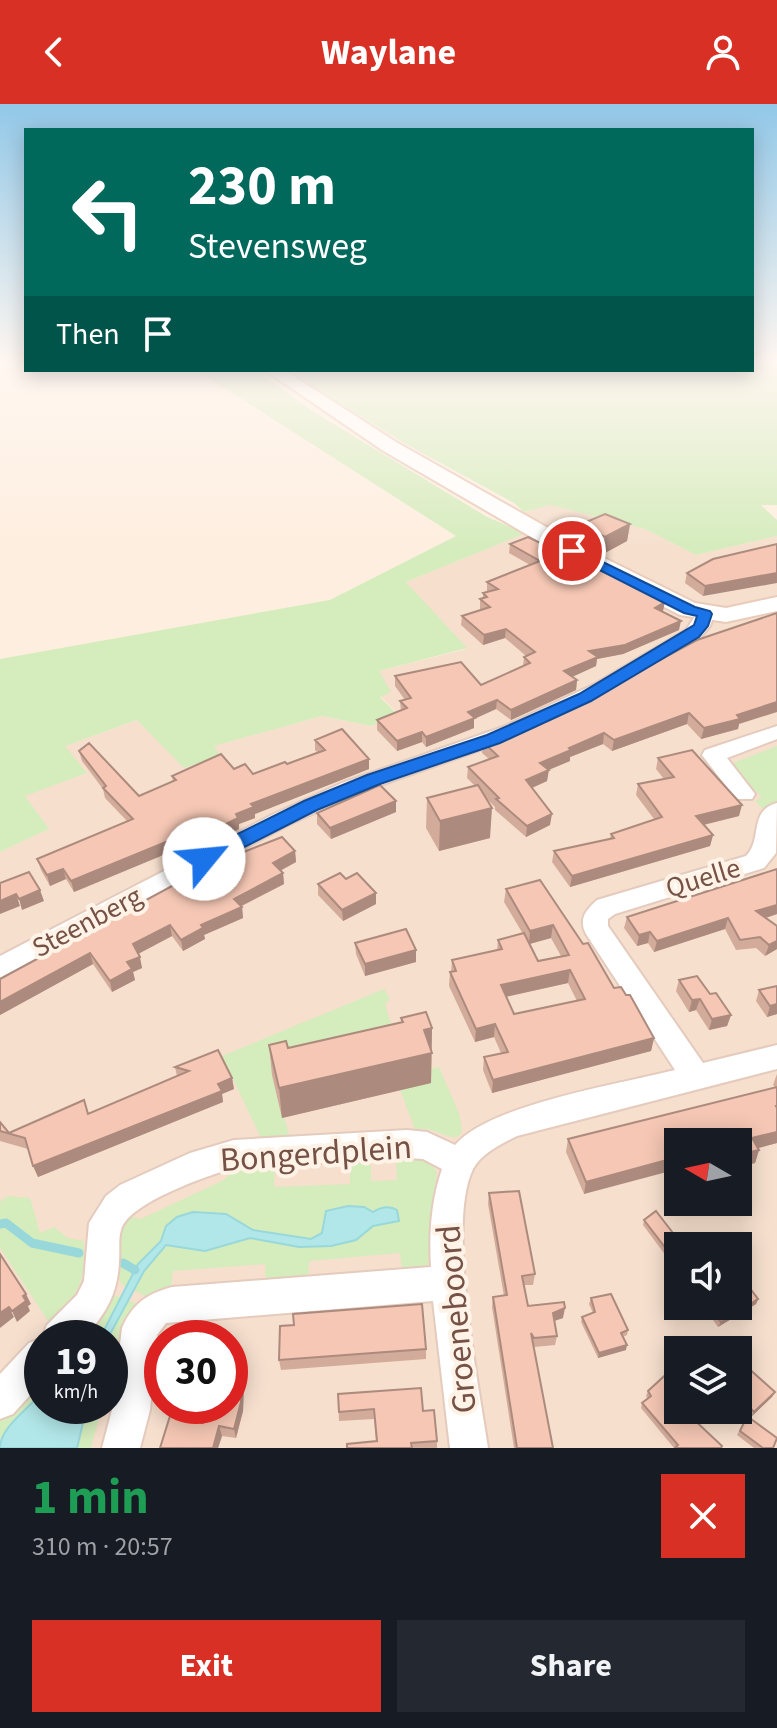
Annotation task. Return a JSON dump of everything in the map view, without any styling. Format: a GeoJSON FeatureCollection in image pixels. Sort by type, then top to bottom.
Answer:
{"type":"FeatureCollection","features":[{"type":"Feature","properties":{"kind":"street"},"geometry":{"type":"LineString","coordinates":[[355,424],[538,532],[658,595],[705,614],[726,615],[777,604]]}},
{"type":"Feature","properties":{"kind":"street","name":"Steenberg"},"geometry":{"type":"LineString","coordinates":[[0,968],[310,805],[374,779],[494,739],[585,697],[693,634],[701,626],[705,614]]}},
{"type":"Feature","properties":{"kind":"street"},"geometry":{"type":"LineString","coordinates":[[744,794],[713,755],[777,732]]}},
{"type":"Feature","properties":{"kind":"street","name":"Quelle"},"geometry":{"type":"LineString","coordinates":[[696,1077],[595,927],[596,916],[606,907],[770,857],[765,828],[769,818],[777,811]]}},
{"type":"Feature","properties":{"kind":"street","name":"Groeneboord"},"geometry":{"type":"LineString","coordinates":[[469,1448],[445,1236],[449,1196],[460,1163],[486,1135],[513,1124],[777,1057]]}},
{"type":"Feature","properties":{"kind":"street","name":"Bongerdplein"},"geometry":{"type":"LineString","coordinates":[[77,1320],[89,1307],[101,1285],[103,1230],[117,1207],[131,1196],[213,1159],[245,1152],[407,1144],[427,1146],[460,1163]]}},
{"type":"Feature","properties":{"kind":"street"},"geometry":{"type":"LineString","coordinates":[[121,1448],[131,1410],[140,1328],[155,1309],[172,1304],[450,1283]]}},
{"type":"Feature","properties":{"kind":"street"},"geometry":{"type":"LineString","coordinates":[[0,1401],[24,1375]]}},
{"type":"Feature","properties":{"kind":"shaded area"},"geometry":{"type":"Polygon","coordinates":[[[551,504],[645,529],[696,555],[777,536],[777,1448],[0,1448],[0,852],[49,829],[22,795],[87,773],[64,746],[138,720],[213,746],[322,716],[371,726],[398,714],[380,696],[379,671],[466,649],[406,582],[525,533],[503,519],[551,504]]]}},
{"type":"Feature","properties":{"kind":"green space"},"geometry":{"type":"Polygon","coordinates":[[[280,424],[333,424],[487,517],[526,533],[406,582],[467,648],[379,671],[391,692],[380,697],[398,715],[371,726],[322,716],[214,746],[220,756],[184,768],[137,720],[65,746],[87,773],[25,796],[49,829],[0,852],[0,659],[330,600],[456,536],[280,424]]]}},
{"type":"Feature","properties":{"kind":"green space"},"geometry":{"type":"Polygon","coordinates":[[[372,424],[777,424],[777,505],[761,505],[777,520],[777,536],[696,555],[645,529],[551,505],[524,512],[514,503],[372,424]]]}},
{"type":"Feature","properties":{"kind":"green space"},"geometry":{"type":"Polygon","coordinates":[[[777,746],[777,801],[764,810],[755,801],[762,797],[728,765],[777,746]]]}},
{"type":"Feature","properties":{"kind":"green space"},"geometry":{"type":"Polygon","coordinates":[[[384,989],[390,999],[385,1004],[393,1031],[425,1041],[273,1075],[289,1135],[261,1138],[222,1056],[384,989]]]}},
{"type":"Feature","properties":{"kind":"green space"},"geometry":{"type":"Polygon","coordinates":[[[439,1067],[459,1113],[462,1130],[454,1138],[427,1129],[415,1129],[400,1090],[430,1083],[426,1070],[439,1067]]]}},
{"type":"Feature","properties":{"kind":"green space"},"geometry":{"type":"Polygon","coordinates":[[[396,1159],[429,1161],[437,1172],[430,1220],[428,1267],[403,1277],[400,1253],[309,1261],[308,1284],[266,1287],[265,1264],[173,1271],[170,1294],[151,1299],[121,1284],[117,1233],[127,1216],[140,1219],[158,1211],[224,1180],[235,1168],[275,1167],[274,1187],[350,1184],[350,1163],[371,1161],[371,1181],[397,1180],[396,1159]]]}},
{"type":"Feature","properties":{"kind":"green space"},"geometry":{"type":"Polygon","coordinates":[[[8,1196],[30,1198],[40,1233],[54,1227],[68,1238],[84,1241],[79,1287],[53,1320],[47,1320],[0,1248],[0,1202],[8,1196]]]}},
{"type":"Feature","properties":{"kind":"green space"},"geometry":{"type":"Polygon","coordinates":[[[111,1294],[140,1305],[128,1344],[128,1320],[90,1320],[111,1294]]]}},
{"type":"Feature","properties":{"kind":"green space"},"geometry":{"type":"Polygon","coordinates":[[[24,1392],[24,1424],[97,1424],[91,1448],[0,1448],[0,1417],[24,1392]]]}},
{"type":"Feature","properties":{"kind":"water"},"geometry":{"type":"Polygon","coordinates":[[[348,1206],[364,1207],[373,1212],[391,1208],[397,1210],[399,1221],[373,1226],[356,1240],[331,1246],[299,1247],[250,1238],[205,1251],[166,1245],[144,1271],[118,1320],[109,1320],[138,1264],[161,1241],[166,1226],[177,1217],[193,1212],[226,1214],[253,1230],[311,1239],[322,1233],[326,1211],[348,1206]]]}},
{"type":"Feature","properties":{"kind":"water"},"geometry":{"type":"Polygon","coordinates":[[[24,1411],[24,1424],[83,1424],[77,1448],[0,1448],[10,1425],[24,1411]]]}},
{"type":"Feature","properties":{"kind":"building"},"geometry":{"type":"Polygon","coordinates":[[[605,514],[630,524],[605,537],[579,525],[605,514]]]}},
{"type":"Feature","properties":{"kind":"building"},"geometry":{"type":"Polygon","coordinates":[[[528,537],[546,546],[552,543],[665,602],[655,608],[681,621],[625,645],[589,651],[598,657],[564,671],[577,680],[511,710],[497,700],[468,712],[475,718],[426,737],[422,732],[397,741],[377,720],[407,708],[400,701],[411,698],[395,676],[461,662],[481,685],[530,663],[524,657],[535,652],[506,629],[484,635],[462,616],[490,607],[480,599],[487,597],[483,593],[498,589],[487,582],[540,561],[510,544],[528,537]]]}},
{"type":"Feature","properties":{"kind":"building"},"geometry":{"type":"Polygon","coordinates":[[[777,544],[777,573],[705,586],[687,573],[713,559],[777,544]]]}},
{"type":"Feature","properties":{"kind":"building"},"geometry":{"type":"Polygon","coordinates":[[[777,613],[777,702],[737,715],[740,719],[704,728],[689,713],[614,740],[604,733],[569,748],[571,750],[540,763],[549,770],[526,780],[552,814],[527,826],[496,799],[499,798],[468,767],[498,756],[483,742],[598,693],[697,640],[777,613]]]}},
{"type":"Feature","properties":{"kind":"building"},"geometry":{"type":"Polygon","coordinates":[[[342,729],[369,759],[251,804],[254,807],[236,814],[238,818],[175,850],[166,842],[71,881],[63,869],[47,875],[37,859],[133,819],[103,788],[106,786],[79,751],[89,743],[139,796],[176,780],[172,776],[221,754],[234,769],[245,764],[253,774],[285,762],[287,764],[325,750],[315,740],[342,729]]]}},
{"type":"Feature","properties":{"kind":"building"},"geometry":{"type":"Polygon","coordinates":[[[692,750],[742,805],[696,816],[713,835],[572,876],[554,851],[614,838],[611,834],[662,817],[638,784],[674,777],[658,758],[692,750]]]}},
{"type":"Feature","properties":{"kind":"building"},"geometry":{"type":"Polygon","coordinates":[[[380,785],[396,801],[330,828],[317,813],[380,785]]]}},
{"type":"Feature","properties":{"kind":"building"},"geometry":{"type":"Polygon","coordinates":[[[478,785],[492,808],[440,821],[427,798],[478,785]]]}},
{"type":"Feature","properties":{"kind":"building"},"geometry":{"type":"Polygon","coordinates":[[[282,837],[295,851],[273,863],[283,873],[234,899],[242,907],[201,925],[203,928],[181,940],[170,925],[133,944],[140,957],[127,962],[132,969],[110,981],[90,953],[0,1002],[0,979],[198,872],[193,867],[213,856],[218,862],[282,837]]]}},
{"type":"Feature","properties":{"kind":"building"},"geometry":{"type":"Polygon","coordinates":[[[777,869],[777,905],[756,911],[777,926],[777,941],[769,945],[760,937],[740,940],[728,918],[657,941],[650,932],[639,935],[627,917],[777,869]]]}},
{"type":"Feature","properties":{"kind":"building"},"geometry":{"type":"Polygon","coordinates":[[[29,872],[40,890],[19,899],[16,894],[0,901],[0,883],[29,872]]]}},
{"type":"Feature","properties":{"kind":"building"},"geometry":{"type":"Polygon","coordinates":[[[340,873],[346,879],[357,873],[376,893],[342,910],[318,884],[340,873]]]}},
{"type":"Feature","properties":{"kind":"building"},"geometry":{"type":"Polygon","coordinates":[[[540,880],[583,944],[588,943],[614,988],[621,987],[626,995],[630,995],[654,1038],[493,1080],[484,1057],[508,1052],[495,1024],[476,1029],[450,972],[456,971],[452,960],[502,949],[498,940],[524,933],[538,961],[569,955],[553,925],[530,931],[506,889],[540,880]],[[570,970],[501,985],[514,1014],[585,999],[570,970]]]}},
{"type":"Feature","properties":{"kind":"building"},"geometry":{"type":"Polygon","coordinates":[[[406,929],[416,950],[365,964],[355,943],[406,929]]]}},
{"type":"Feature","properties":{"kind":"building"},"geometry":{"type":"Polygon","coordinates":[[[697,976],[710,994],[716,993],[731,1015],[712,1019],[700,999],[692,1000],[679,980],[697,976]]]}},
{"type":"Feature","properties":{"kind":"building"},"geometry":{"type":"Polygon","coordinates":[[[777,986],[777,1004],[770,1006],[759,990],[777,986]]]}},
{"type":"Feature","properties":{"kind":"building"},"geometry":{"type":"Polygon","coordinates":[[[426,1012],[432,1028],[424,1030],[432,1053],[279,1088],[269,1045],[286,1041],[288,1048],[403,1022],[401,1018],[426,1012]]]}},
{"type":"Feature","properties":{"kind":"building"},"geometry":{"type":"Polygon","coordinates":[[[218,1050],[232,1078],[218,1084],[222,1091],[33,1166],[25,1138],[0,1131],[0,1122],[9,1133],[84,1100],[88,1114],[189,1071],[175,1067],[218,1050]]]}},
{"type":"Feature","properties":{"kind":"building"},"geometry":{"type":"Polygon","coordinates":[[[777,1087],[777,1132],[752,1138],[752,1128],[664,1128],[664,1161],[586,1182],[568,1139],[777,1087]]]}},
{"type":"Feature","properties":{"kind":"building"},"geometry":{"type":"Polygon","coordinates":[[[752,1138],[759,1150],[752,1152],[752,1138]]]}},
{"type":"Feature","properties":{"kind":"building"},"geometry":{"type":"Polygon","coordinates":[[[519,1191],[535,1274],[522,1276],[528,1306],[564,1302],[565,1308],[553,1313],[557,1336],[534,1338],[531,1333],[553,1448],[517,1448],[493,1297],[507,1295],[489,1193],[519,1191]]]}},
{"type":"Feature","properties":{"kind":"building"},"geometry":{"type":"Polygon","coordinates":[[[656,1211],[672,1232],[664,1232],[664,1246],[644,1220],[656,1211]]]}},
{"type":"Feature","properties":{"kind":"building"},"geometry":{"type":"Polygon","coordinates":[[[0,1254],[26,1294],[23,1296],[26,1301],[12,1311],[9,1307],[0,1313],[0,1254]]]}},
{"type":"Feature","properties":{"kind":"building"},"geometry":{"type":"Polygon","coordinates":[[[611,1294],[628,1330],[621,1333],[627,1345],[599,1353],[582,1317],[595,1312],[591,1298],[611,1294]]]}},
{"type":"Feature","properties":{"kind":"building"},"geometry":{"type":"Polygon","coordinates":[[[422,1304],[426,1349],[279,1360],[280,1326],[294,1325],[293,1314],[422,1304]]]}},
{"type":"Feature","properties":{"kind":"building"},"geometry":{"type":"Polygon","coordinates":[[[752,1371],[775,1392],[754,1412],[752,1410],[752,1371]]]}},
{"type":"Feature","properties":{"kind":"building"},"geometry":{"type":"Polygon","coordinates":[[[664,1376],[664,1424],[699,1424],[721,1448],[675,1448],[678,1445],[642,1403],[651,1396],[648,1391],[664,1376]]]}},
{"type":"Feature","properties":{"kind":"building"},"geometry":{"type":"Polygon","coordinates":[[[421,1388],[423,1411],[434,1410],[437,1441],[411,1443],[412,1448],[347,1448],[347,1444],[377,1441],[374,1409],[339,1412],[338,1394],[421,1388]]]}},
{"type":"Feature","properties":{"kind":"building"},"geometry":{"type":"Polygon","coordinates":[[[752,1420],[777,1438],[773,1448],[763,1448],[740,1431],[743,1424],[752,1424],[752,1420]]]}},
{"type":"Feature","properties":{"kind":"building"},"geometry":{"type":"Polygon","coordinates":[[[168,1424],[235,1424],[234,1429],[219,1426],[213,1448],[160,1448],[168,1424]]]}},
{"type":"Feature","properties":{"kind":"waterway"},"geometry":{"type":"LineString","coordinates":[[0,1224],[6,1223],[32,1243],[79,1253]]}},
{"type":"Feature","properties":{"kind":"waterway"},"geometry":{"type":"LineString","coordinates":[[123,1263],[135,1270]]}},
{"type":"Feature","properties":{"kind":"route"},"geometry":{"type":"LineString","coordinates":[[204,859],[310,805],[374,779],[494,739],[585,697],[693,634],[701,626],[705,614],[689,610],[572,551]]}}]}
